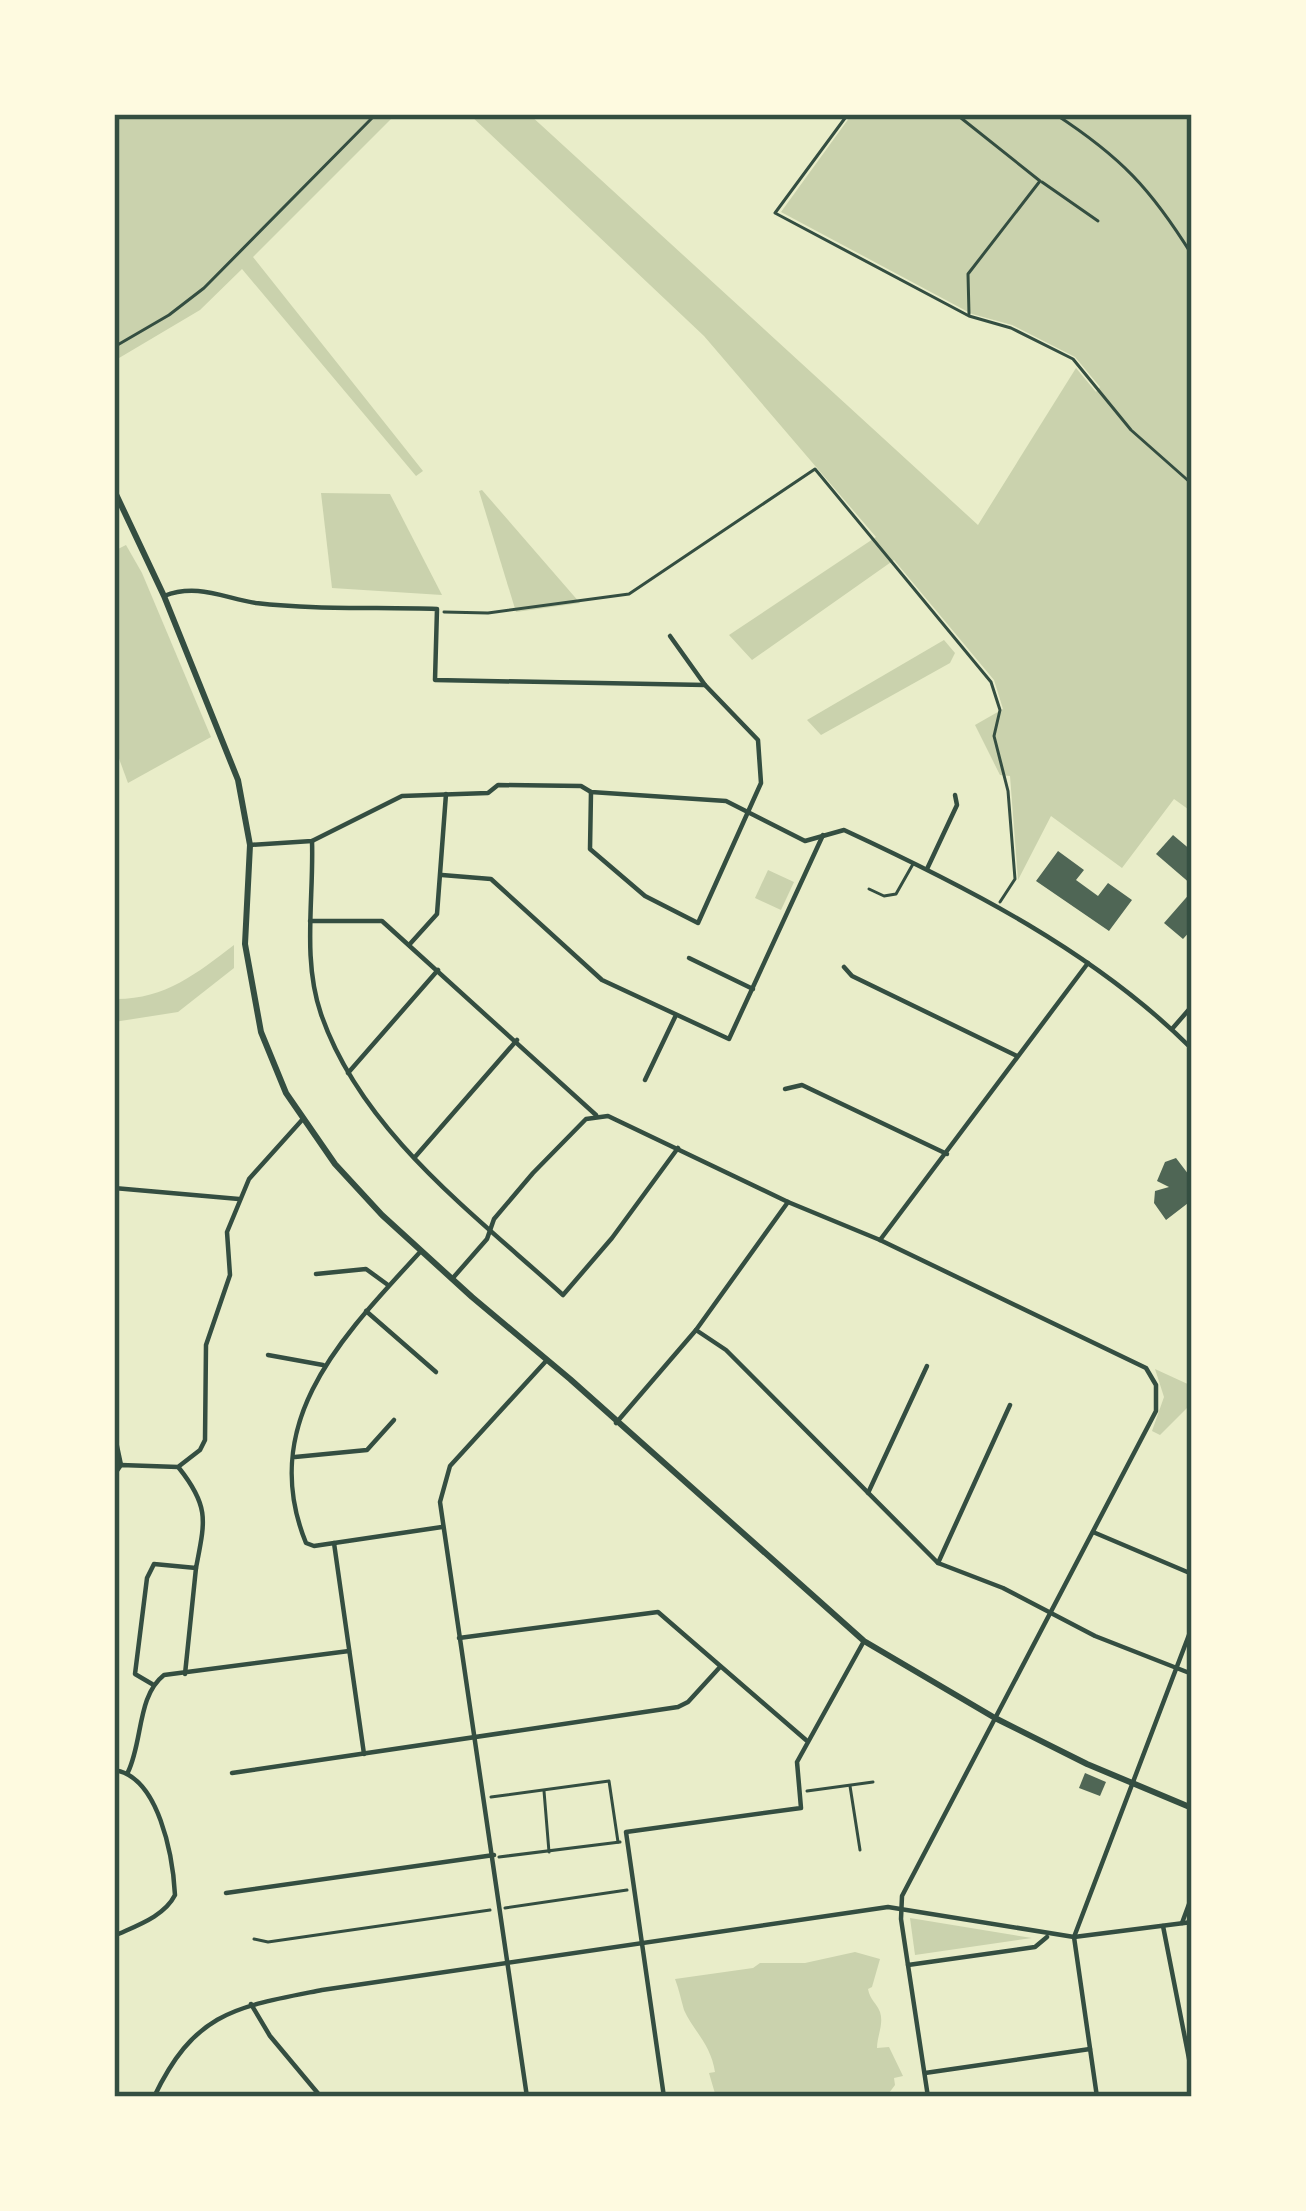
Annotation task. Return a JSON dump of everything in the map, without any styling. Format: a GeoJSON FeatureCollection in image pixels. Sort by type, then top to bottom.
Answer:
{"type":"FeatureCollection","features":[{"type":"Feature","properties":{"kind":"street"},"geometry":{"type":"LineString","coordinates":[[114,490],[164,596],[238,781],[250,845],[245,944],[272,1061],[302,1120],[358,1191],[865,1641],[995,1718],[1192,1808]]}},
{"type":"Feature","properties":{"kind":"street"},"geometry":{"type":"LineString","coordinates":[[164,596],[178,590],[219,592],[254,602],[437,609],[435,680],[705,685]]}},
{"type":"Feature","properties":{"kind":"street"},"geometry":{"type":"LineString","coordinates":[[592,793],[590,849],[645,896],[698,922],[761,783],[758,740],[705,685],[670,636]]}},
{"type":"Feature","properties":{"kind":"street"},"geometry":{"type":"LineString","coordinates":[[250,845],[312,841],[402,796],[488,793],[498,784],[580,786],[592,793],[726,801],[805,841],[844,830],[928,869],[1088,963],[1192,1049]]}},
{"type":"Feature","properties":{"kind":"street"},"geometry":{"type":"LineString","coordinates":[[409,945],[437,914],[446,794]]}},
{"type":"Feature","properties":{"kind":"street"},"geometry":{"type":"LineString","coordinates":[[928,869],[957,805],[955,795]]}},
{"type":"Feature","properties":{"kind":"street"},"geometry":{"type":"LineString","coordinates":[[442,875],[491,879],[602,980],[729,1039],[824,836]]}},
{"type":"Feature","properties":{"kind":"street"},"geometry":{"type":"LineString","coordinates":[[312,841],[310,956],[320,1012],[348,1073],[415,1157],[563,1294],[612,1238],[678,1148]]}},
{"type":"Feature","properties":{"kind":"street"},"geometry":{"type":"LineString","coordinates":[[310,921],[382,921],[597,1116]]}},
{"type":"Feature","properties":{"kind":"street"},"geometry":{"type":"LineString","coordinates":[[689,958],[753,989]]}},
{"type":"Feature","properties":{"kind":"street"},"geometry":{"type":"LineString","coordinates":[[880,1240],[1088,963]]}},
{"type":"Feature","properties":{"kind":"street"},"geometry":{"type":"LineString","coordinates":[[844,967],[852,976],[1017,1056]]}},
{"type":"Feature","properties":{"kind":"street"},"geometry":{"type":"LineString","coordinates":[[348,1073],[438,970]]}},
{"type":"Feature","properties":{"kind":"street"},"geometry":{"type":"LineString","coordinates":[[1172,1029],[1192,1006]]}},
{"type":"Feature","properties":{"kind":"street"},"geometry":{"type":"LineString","coordinates":[[645,1080],[676,1015]]}},
{"type":"Feature","properties":{"kind":"street"},"geometry":{"type":"LineString","coordinates":[[415,1157],[518,1040]]}},
{"type":"Feature","properties":{"kind":"street"},"geometry":{"type":"LineString","coordinates":[[785,1089],[802,1085],[947,1154]]}},
{"type":"Feature","properties":{"kind":"street"},"geometry":{"type":"LineString","coordinates":[[452,1279],[488,1239],[494,1219],[533,1173],[586,1119],[597,1116],[621,1121],[1146,1368],[1156,1385],[1156,1411],[911,1875],[900,1908],[928,2097]]}},
{"type":"Feature","properties":{"kind":"street"},"geometry":{"type":"LineString","coordinates":[[121,1465],[178,1467],[200,1450],[205,1440],[206,1346],[230,1275],[227,1232],[249,1178],[302,1120]]}},
{"type":"Feature","properties":{"kind":"street"},"geometry":{"type":"LineString","coordinates":[[114,1188],[239,1199]]}},
{"type":"Feature","properties":{"kind":"street"},"geometry":{"type":"LineString","coordinates":[[616,1423],[696,1330],[788,1202]]}},
{"type":"Feature","properties":{"kind":"street"},"geometry":{"type":"LineString","coordinates":[[421,1251],[322,1365],[309,1392],[295,1457],[296,1496],[304,1539],[314,1546],[442,1527]]}},
{"type":"Feature","properties":{"kind":"street"},"geometry":{"type":"LineString","coordinates":[[316,1274],[366,1269],[388,1286]]}},
{"type":"Feature","properties":{"kind":"street"},"geometry":{"type":"LineString","coordinates":[[366,1311],[436,1372]]}},
{"type":"Feature","properties":{"kind":"street"},"geometry":{"type":"LineString","coordinates":[[696,1330],[726,1351],[938,1563],[1003,1588],[1095,1636],[1192,1674]]}},
{"type":"Feature","properties":{"kind":"street"},"geometry":{"type":"LineString","coordinates":[[268,1354],[322,1365]]}},
{"type":"Feature","properties":{"kind":"street"},"geometry":{"type":"LineString","coordinates":[[527,2097],[440,1502],[450,1466],[547,1360]]}},
{"type":"Feature","properties":{"kind":"street"},"geometry":{"type":"LineString","coordinates":[[868,1493],[927,1366]]}},
{"type":"Feature","properties":{"kind":"street"},"geometry":{"type":"LineString","coordinates":[[938,1563],[1010,1405]]}},
{"type":"Feature","properties":{"kind":"street"},"geometry":{"type":"LineString","coordinates":[[295,1457],[367,1450],[394,1420]]}},
{"type":"Feature","properties":{"kind":"street"},"geometry":{"type":"LineString","coordinates":[[114,1432],[121,1465],[114,1475]]}},
{"type":"Feature","properties":{"kind":"street"},"geometry":{"type":"LineString","coordinates":[[178,1467],[200,1495],[202,1534],[185,1674]]}},
{"type":"Feature","properties":{"kind":"street"},"geometry":{"type":"LineString","coordinates":[[1093,1532],[1192,1574]]}},
{"type":"Feature","properties":{"kind":"street"},"geometry":{"type":"LineString","coordinates":[[334,1543],[364,1754]]}},
{"type":"Feature","properties":{"kind":"street"},"geometry":{"type":"LineString","coordinates":[[152,1684],[135,1674],[147,1578],[154,1564],[196,1568]]}},
{"type":"Feature","properties":{"kind":"street"},"geometry":{"type":"LineString","coordinates":[[459,1638],[658,1612],[808,1742]]}},
{"type":"Feature","properties":{"kind":"street"},"geometry":{"type":"LineString","coordinates":[[1097,2097],[1074,1937],[1192,1627]]}},
{"type":"Feature","properties":{"kind":"street"},"geometry":{"type":"LineString","coordinates":[[664,2097],[626,1832],[801,1808],[797,1762],[865,1641]]}},
{"type":"Feature","properties":{"kind":"street"},"geometry":{"type":"LineString","coordinates":[[128,1772],[152,1684],[164,1675],[350,1651]]}},
{"type":"Feature","properties":{"kind":"street"},"geometry":{"type":"LineString","coordinates":[[232,1773],[678,1708],[720,1667]]}},
{"type":"Feature","properties":{"kind":"street"},"geometry":{"type":"LineString","coordinates":[[114,1770],[128,1772],[165,1826],[175,1895],[155,1916],[114,1936]]}},
{"type":"Feature","properties":{"kind":"street"},"geometry":{"type":"LineString","coordinates":[[226,1893],[494,1855]]}},
{"type":"Feature","properties":{"kind":"street"},"geometry":{"type":"LineString","coordinates":[[1182,1923],[1192,1896]]}},
{"type":"Feature","properties":{"kind":"street"},"geometry":{"type":"LineString","coordinates":[[154,2097],[182,2050],[205,2026],[251,2004],[900,1908],[1074,1937],[1192,1922]]}},
{"type":"Feature","properties":{"kind":"street"},"geometry":{"type":"LineString","coordinates":[[1163,1925],[1192,2074]]}},
{"type":"Feature","properties":{"kind":"street"},"geometry":{"type":"LineString","coordinates":[[908,1965],[1034,1947],[1049,1935]]}},
{"type":"Feature","properties":{"kind":"street"},"geometry":{"type":"LineString","coordinates":[[251,2004],[270,2036],[321,2097]]}},
{"type":"Feature","properties":{"kind":"street"},"geometry":{"type":"LineString","coordinates":[[925,2073],[1090,2050]]}},
{"type":"Feature","properties":{"kind":"lane"},"geometry":{"type":"LineString","coordinates":[[869,889],[884,896],[896,894],[914,862]]}},
{"type":"Feature","properties":{"kind":"path"},"geometry":{"type":"LineString","coordinates":[[114,347],[204,288],[376,114]]}},
{"type":"Feature","properties":{"kind":"path"},"geometry":{"type":"LineString","coordinates":[[848,114],[775,213],[969,316],[1011,328],[1073,359],[1131,430],[1192,484]]}},
{"type":"Feature","properties":{"kind":"path"},"geometry":{"type":"LineString","coordinates":[[956,114],[1099,221]]}},
{"type":"Feature","properties":{"kind":"path"},"geometry":{"type":"LineString","coordinates":[[1055,114],[1090,136],[1157,200],[1192,255]]}},
{"type":"Feature","properties":{"kind":"path"},"geometry":{"type":"LineString","coordinates":[[969,316],[968,274],[1040,181]]}},
{"type":"Feature","properties":{"kind":"path"},"geometry":{"type":"LineString","coordinates":[[437,609],[488,613],[629,594],[815,470],[991,682],[1000,710],[994,736],[1008,791],[1015,878],[996,907]]}},
{"type":"Feature","properties":{"kind":"path"},"geometry":{"type":"LineString","coordinates":[[484,1798],[609,1781],[618,1842]]}},
{"type":"Feature","properties":{"kind":"path"},"geometry":{"type":"LineString","coordinates":[[800,1792],[873,1782]]}},
{"type":"Feature","properties":{"kind":"path"},"geometry":{"type":"LineString","coordinates":[[850,1785],[860,1850]]}},
{"type":"Feature","properties":{"kind":"path"},"geometry":{"type":"LineString","coordinates":[[544,1789],[549,1852]]}},
{"type":"Feature","properties":{"kind":"path"},"geometry":{"type":"LineString","coordinates":[[494,1855],[500,1858],[628,1841]]}},
{"type":"Feature","properties":{"kind":"path"},"geometry":{"type":"LineString","coordinates":[[254,1939],[268,1942],[634,1889]]}},
{"type":"Feature","properties":{"kind":"green space"},"geometry":{"type":"Polygon","coordinates":[[[114,114],[141,119],[163,114],[396,114],[253,257],[423,471],[416,476],[242,269],[200,310],[114,361],[114,114]]]}},
{"type":"Feature","properties":{"kind":"green space"},"geometry":{"type":"Polygon","coordinates":[[[469,114],[529,114],[978,525],[1076,368],[1096,392],[1100,387],[1075,357],[1012,325],[972,314],[781,212],[852,114],[1192,114],[1192,812],[1174,799],[1122,868],[1051,816],[1018,880],[1010,776],[1000,775],[975,725],[1003,709],[994,680],[894,560],[752,660],[729,635],[876,537],[704,336],[469,114]]]}},
{"type":"Feature","properties":{"kind":"green space"},"geometry":{"type":"Polygon","coordinates":[[[482,490],[580,603],[516,612],[482,490]]]}},
{"type":"Feature","properties":{"kind":"green space"},"geometry":{"type":"Polygon","coordinates":[[[321,493],[390,494],[442,595],[332,588],[321,493]]]}},
{"type":"Feature","properties":{"kind":"green space"},"geometry":{"type":"Polygon","coordinates":[[[126,545],[211,737],[128,783],[114,745],[114,551],[126,545]]]}},
{"type":"Feature","properties":{"kind":"green space"},"geometry":{"type":"Polygon","coordinates":[[[944,640],[955,653],[950,663],[821,735],[807,720],[944,640]]]}},
{"type":"Feature","properties":{"kind":"green space"},"geometry":{"type":"Polygon","coordinates":[[[768,870],[794,882],[781,910],[755,898],[768,870]]]}},
{"type":"Feature","properties":{"kind":"green space"},"geometry":{"type":"Polygon","coordinates":[[[234,945],[234,968],[178,1012],[114,1022],[114,999],[164,990],[234,945]]]}},
{"type":"Feature","properties":{"kind":"green space"},"geometry":{"type":"Polygon","coordinates":[[[1155,1369],[1192,1386],[1189,1406],[1160,1435],[1152,1431],[1164,1397],[1155,1369]]]}},
{"type":"Feature","properties":{"kind":"green space"},"geometry":{"type":"Polygon","coordinates":[[[910,1918],[1032,1938],[915,1955],[910,1918]]]}},
{"type":"Feature","properties":{"kind":"green space"},"geometry":{"type":"Polygon","coordinates":[[[855,1952],[880,1959],[868,1989],[881,2016],[877,2048],[889,2047],[903,2076],[894,2078],[895,2085],[886,2097],[716,2097],[709,2073],[715,2072],[713,2062],[684,2010],[675,1979],[855,1952]]]}},
{"type":"Feature","properties":{"kind":"building"},"geometry":{"type":"Polygon","coordinates":[[[1173,835],[1192,851],[1192,885],[1156,854],[1173,835]]]}},
{"type":"Feature","properties":{"kind":"building"},"geometry":{"type":"Polygon","coordinates":[[[1058,851],[1084,870],[1076,880],[1098,896],[1108,883],[1132,900],[1109,931],[1036,881],[1058,851]]]}},
{"type":"Feature","properties":{"kind":"building"},"geometry":{"type":"Polygon","coordinates":[[[1192,891],[1192,929],[1183,939],[1164,923],[1192,891]]]}},
{"type":"Feature","properties":{"kind":"building"},"geometry":{"type":"Polygon","coordinates":[[[1176,1158],[1192,1179],[1192,1200],[1166,1220],[1154,1203],[1155,1191],[1169,1187],[1157,1181],[1165,1162],[1176,1158]]]}},
{"type":"Feature","properties":{"kind":"building"},"geometry":{"type":"Polygon","coordinates":[[[1085,1773],[1106,1782],[1100,1796],[1079,1788],[1085,1773]]]}}]}
